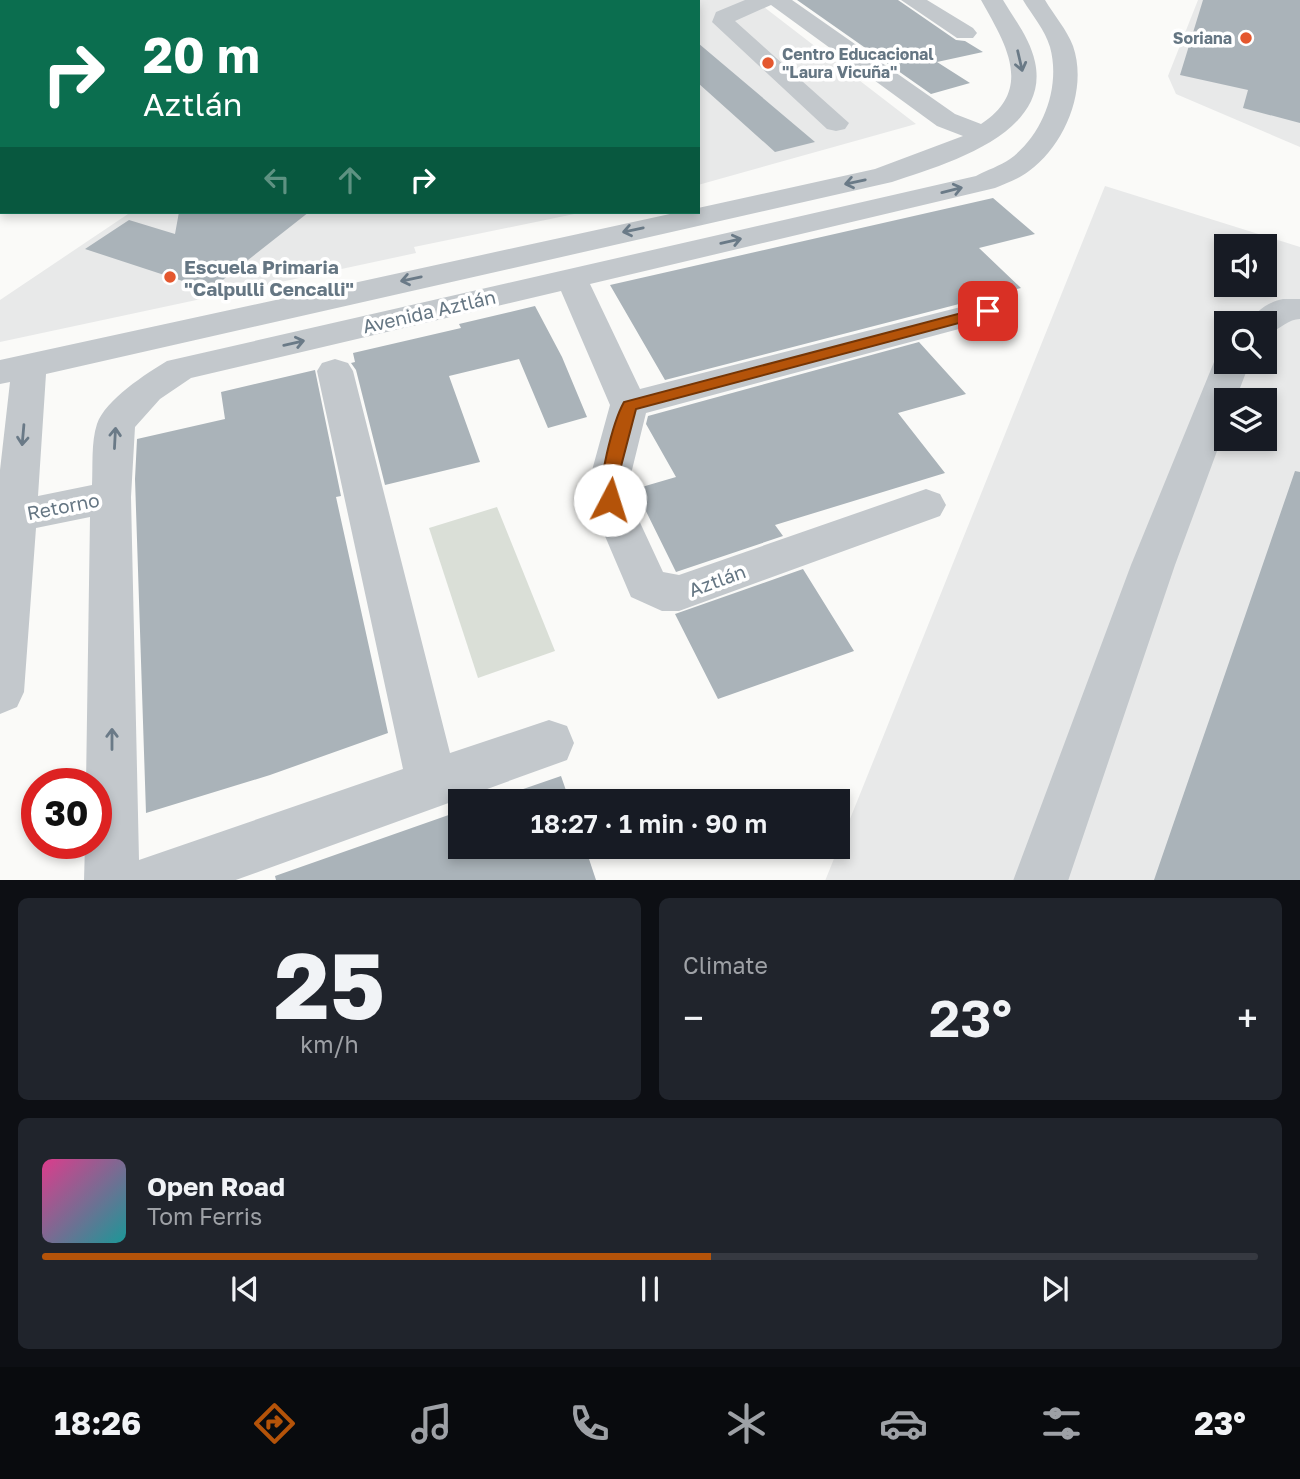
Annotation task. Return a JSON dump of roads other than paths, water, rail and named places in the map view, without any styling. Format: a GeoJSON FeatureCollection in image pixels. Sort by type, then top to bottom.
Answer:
{"type":"FeatureCollection","features":[{"type":"Feature","properties":{"kind":"street"},"geometry":{"type":"LineString","coordinates":[[764,0],[724,17],[723,22],[836,124]]}},
{"type":"Feature","properties":{"kind":"street"},"geometry":{"type":"LineString","coordinates":[[778,0],[946,120],[984,135]]}},
{"type":"Feature","properties":{"kind":"street"},"geometry":{"type":"LineString","coordinates":[[912,0],[965,33]]}},
{"type":"Feature","properties":{"kind":"street","name":"Avenida Aztlán"},"geometry":{"type":"LineString","coordinates":[[112,880],[111,497],[116,424],[147,390],[180,369],[254,333],[882,176],[957,150],[994,128],[1018,104],[1024,68],[1015,41],[992,0]]}},
{"type":"Feature","properties":{"kind":"street","name":"Avenida Aztlán"},"geometry":{"type":"LineString","coordinates":[[0,692],[15,369],[254,333],[571,278],[985,182],[1021,164],[1041,145],[1060,111],[1065,71],[1061,46],[1034,0]]}},
{"type":"Feature","properties":{"kind":"street"},"geometry":{"type":"LineString","coordinates":[[571,278],[629,405],[988,311]]}},
{"type":"Feature","properties":{"kind":"street"},"geometry":{"type":"LineString","coordinates":[[1277,314],[1283,309],[1300,309]]}},
{"type":"Feature","properties":{"kind":"street"},"geometry":{"type":"LineString","coordinates":[[335,371],[432,783]]}},
{"type":"Feature","properties":{"kind":"street"},"geometry":{"type":"LineString","coordinates":[[1040,880],[1153,565],[1228,374]]}},
{"type":"Feature","properties":{"kind":"street","name":"Aztlán"},"geometry":{"type":"LineString","coordinates":[[629,405],[611,474],[610,500],[647,584],[662,593],[679,593],[926,505]]}},
{"type":"Feature","properties":{"kind":"street","name":"Retorno"},"geometry":{"type":"LineString","coordinates":[[7,517],[111,497]]}},
{"type":"Feature","properties":{"kind":"street"},"geometry":{"type":"LineString","coordinates":[[155,880],[549,743]]}},
{"type":"Feature","properties":{"kind":"place","name":"Soriana"},"geometry":{"type":"Point","coordinates":[1246,38]}},
{"type":"Feature","properties":{"kind":"place","name":"Centro Educacional \"Laura Vicuña\""},"geometry":{"type":"Point","coordinates":[768,63]}},
{"type":"Feature","properties":{"kind":"place","name":"Escuela Primaria \"Calpulli Cencalli\""},"geometry":{"type":"Point","coordinates":[170,277]}}]}
